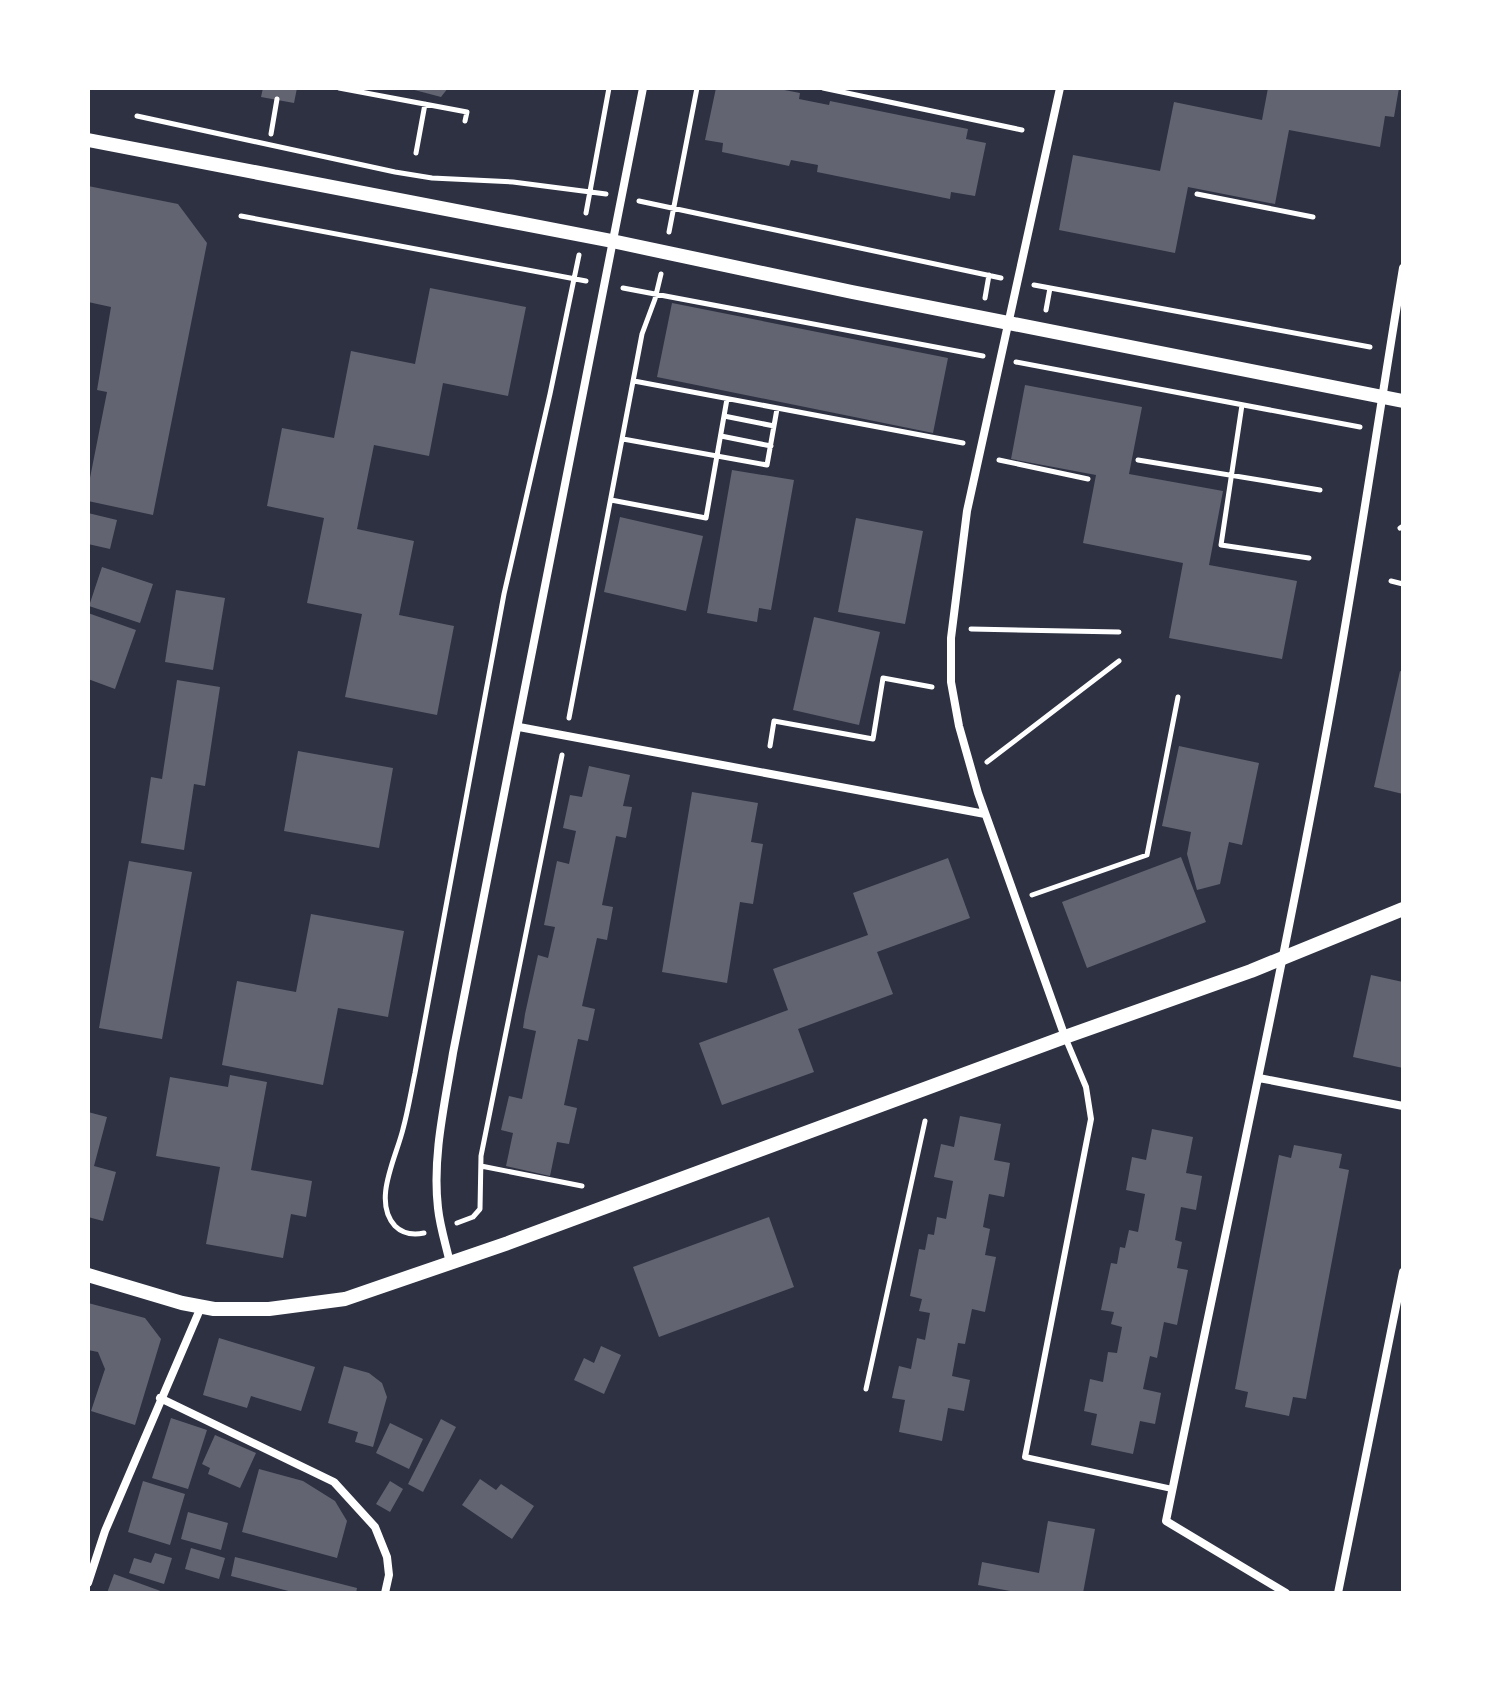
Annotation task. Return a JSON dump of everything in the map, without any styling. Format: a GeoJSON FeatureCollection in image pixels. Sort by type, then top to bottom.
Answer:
{"type":"FeatureCollection","features":[{"type":"Feature","properties":{"kind":"street"},"geometry":{"type":"LineString","coordinates":[[450,1263],[438,1207],[439,1140],[453,1053],[643,88]]}},
{"type":"Feature","properties":{"kind":"street"},"geometry":{"type":"LineString","coordinates":[[1060,88],[967,511],[951,638],[951,682],[959,726],[985,814],[1065,1037]]}},
{"type":"Feature","properties":{"kind":"street"},"geometry":{"type":"LineString","coordinates":[[88,140],[612,241],[1403,401]]}},
{"type":"Feature","properties":{"kind":"street"},"geometry":{"type":"LineString","coordinates":[[1286,1593],[1166,1521],[1259,1078],[1346,625],[1403,268]]}},
{"type":"Feature","properties":{"kind":"street"},"geometry":{"type":"LineString","coordinates":[[519,727],[985,814]]}},
{"type":"Feature","properties":{"kind":"street"},"geometry":{"type":"LineString","coordinates":[[88,1275],[201,1307],[269,1309],[320,1303],[365,1293],[1282,959],[1403,909]]}},
{"type":"Feature","properties":{"kind":"street"},"geometry":{"type":"LineString","coordinates":[[1259,1078],[1403,1106]]}},
{"type":"Feature","properties":{"kind":"street"},"geometry":{"type":"LineString","coordinates":[[1338,1593],[1403,1272]]}},
{"type":"Feature","properties":{"kind":"street"},"geometry":{"type":"LineString","coordinates":[[88,1583],[105,1531],[201,1307]]}},
{"type":"Feature","properties":{"kind":"street"},"geometry":{"type":"LineString","coordinates":[[160,1398],[334,1482],[375,1527],[387,1557],[389,1575],[385,1593]]}},
{"type":"Feature","properties":{"kind":"lane"},"geometry":{"type":"LineString","coordinates":[[1065,1037],[1086,1087],[1091,1119],[1025,1457],[1172,1489]]}},
{"type":"Feature","properties":{"kind":"path"},"geometry":{"type":"LineString","coordinates":[[339,88],[467,112],[465,121]]}},
{"type":"Feature","properties":{"kind":"path"},"geometry":{"type":"LineString","coordinates":[[673,208],[697,88]]}},
{"type":"Feature","properties":{"kind":"path"},"geometry":{"type":"LineString","coordinates":[[823,88],[1022,130]]}},
{"type":"Feature","properties":{"kind":"path"},"geometry":{"type":"LineString","coordinates":[[271,134],[277,99]]}},
{"type":"Feature","properties":{"kind":"path"},"geometry":{"type":"LineString","coordinates":[[416,153],[425,104]]}},
{"type":"Feature","properties":{"kind":"path"},"geometry":{"type":"LineString","coordinates":[[137,116],[405,174],[513,182],[621,197],[1050,288],[1390,351]]}},
{"type":"Feature","properties":{"kind":"path"},"geometry":{"type":"LineString","coordinates":[[1197,194],[1313,217]]}},
{"type":"Feature","properties":{"kind":"path"},"geometry":{"type":"LineString","coordinates":[[241,216],[986,356]]}},
{"type":"Feature","properties":{"kind":"path"},"geometry":{"type":"LineString","coordinates":[[983,371],[986,356],[980,334],[981,318],[989,275]]}},
{"type":"Feature","properties":{"kind":"path"},"geometry":{"type":"LineString","coordinates":[[1016,376],[1019,362],[1039,349],[1050,288]]}},
{"type":"Feature","properties":{"kind":"path"},"geometry":{"type":"LineString","coordinates":[[1000,359],[1377,430]]}},
{"type":"Feature","properties":{"kind":"path"},"geometry":{"type":"LineString","coordinates":[[634,381],[968,444]]}},
{"type":"Feature","properties":{"kind":"path"},"geometry":{"type":"LineString","coordinates":[[611,500],[706,518],[727,399]]}},
{"type":"Feature","properties":{"kind":"path"},"geometry":{"type":"LineString","coordinates":[[1242,405],[1221,545],[1309,558]]}},
{"type":"Feature","properties":{"kind":"path"},"geometry":{"type":"LineString","coordinates":[[623,439],[767,465],[777,408]]}},
{"type":"Feature","properties":{"kind":"path"},"geometry":{"type":"LineString","coordinates":[[724,416],[774,426]]}},
{"type":"Feature","properties":{"kind":"path"},"geometry":{"type":"LineString","coordinates":[[721,436],[771,446]]}},
{"type":"Feature","properties":{"kind":"path"},"geometry":{"type":"LineString","coordinates":[[1000,450],[999,460],[1088,479]]}},
{"type":"Feature","properties":{"kind":"path"},"geometry":{"type":"LineString","coordinates":[[1138,460],[1320,490]]}},
{"type":"Feature","properties":{"kind":"path"},"geometry":{"type":"LineString","coordinates":[[1391,581],[1403,584]]}},
{"type":"Feature","properties":{"kind":"path"},"geometry":{"type":"LineString","coordinates":[[971,637],[972,618]]}},
{"type":"Feature","properties":{"kind":"path"},"geometry":{"type":"LineString","coordinates":[[971,629],[1119,632]]}},
{"type":"Feature","properties":{"kind":"path"},"geometry":{"type":"LineString","coordinates":[[987,762],[1119,661]]}},
{"type":"Feature","properties":{"kind":"path"},"geometry":{"type":"LineString","coordinates":[[770,746],[774,721],[873,739],[883,678],[932,689],[933,672]]}},
{"type":"Feature","properties":{"kind":"path"},"geometry":{"type":"LineString","coordinates":[[1031,895],[1147,855],[1178,697]]}},
{"type":"Feature","properties":{"kind":"path"},"geometry":{"type":"LineString","coordinates":[[983,748],[991,775]]}},
{"type":"Feature","properties":{"kind":"path"},"geometry":{"type":"LineString","coordinates":[[1026,882],[1036,908]]}},
{"type":"Feature","properties":{"kind":"path"},"geometry":{"type":"LineString","coordinates":[[866,1389],[925,1121]]}},
{"type":"Feature","properties":{"kind":"path"},"geometry":{"type":"LineString","coordinates":[[481,1166],[582,1186]]}},
{"type":"Feature","properties":{"kind":"building"},"geometry":{"type":"Polygon","coordinates":[[[263,88],[297,88],[294,103],[261,97],[263,88]]]}},
{"type":"Feature","properties":{"kind":"building"},"geometry":{"type":"Polygon","coordinates":[[[407,88],[448,88],[441,97],[407,88]]]}},
{"type":"Feature","properties":{"kind":"building"},"geometry":{"type":"Polygon","coordinates":[[[716,88],[774,88],[800,93],[799,99],[829,105],[830,101],[968,129],[966,139],[986,143],[975,196],[951,192],[950,199],[817,172],[818,165],[791,160],[789,166],[722,152],[723,143],[705,140],[716,88]]]}},
{"type":"Feature","properties":{"kind":"building"},"geometry":{"type":"Polygon","coordinates":[[[1268,88],[1399,88],[1394,117],[1385,116],[1380,147],[1289,130],[1275,204],[1188,187],[1175,253],[1059,230],[1073,155],[1160,171],[1174,102],[1262,120],[1268,88]]]}},
{"type":"Feature","properties":{"kind":"building"},"geometry":{"type":"Polygon","coordinates":[[[88,186],[178,204],[207,243],[153,515],[88,501],[107,392],[97,390],[111,307],[88,302],[88,186]]]}},
{"type":"Feature","properties":{"kind":"building"},"geometry":{"type":"Polygon","coordinates":[[[430,288],[526,307],[508,396],[443,383],[429,456],[374,445],[357,529],[414,541],[399,615],[454,626],[437,715],[345,697],[362,614],[307,603],[324,518],[267,506],[282,428],[334,438],[351,351],[415,364],[430,288]]]}},
{"type":"Feature","properties":{"kind":"building"},"geometry":{"type":"Polygon","coordinates":[[[672,303],[948,358],[933,433],[657,377],[672,303]]]}},
{"type":"Feature","properties":{"kind":"building"},"geometry":{"type":"Polygon","coordinates":[[[1025,385],[1142,407],[1129,474],[1223,491],[1209,565],[1297,581],[1282,659],[1169,638],[1183,563],[1083,543],[1096,475],[1011,459],[1025,385]]]}},
{"type":"Feature","properties":{"kind":"building"},"geometry":{"type":"Polygon","coordinates":[[[732,470],[794,480],[771,610],[759,608],[757,622],[707,613],[732,470]]]}},
{"type":"Feature","properties":{"kind":"building"},"geometry":{"type":"Polygon","coordinates":[[[88,513],[117,520],[110,549],[88,544],[88,513]]]}},
{"type":"Feature","properties":{"kind":"building"},"geometry":{"type":"Polygon","coordinates":[[[620,517],[703,536],[686,611],[604,592],[620,517]]]}},
{"type":"Feature","properties":{"kind":"building"},"geometry":{"type":"Polygon","coordinates":[[[856,518],[923,531],[905,624],[838,612],[856,518]]]}},
{"type":"Feature","properties":{"kind":"building"},"geometry":{"type":"Polygon","coordinates":[[[102,567],[153,584],[140,623],[89,606],[102,567]]]}},
{"type":"Feature","properties":{"kind":"building"},"geometry":{"type":"Polygon","coordinates":[[[176,590],[225,598],[213,670],[165,662],[176,590]]]}},
{"type":"Feature","properties":{"kind":"building"},"geometry":{"type":"Polygon","coordinates":[[[88,613],[136,630],[115,689],[88,679],[88,613]]]}},
{"type":"Feature","properties":{"kind":"building"},"geometry":{"type":"Polygon","coordinates":[[[814,617],[880,632],[859,725],[793,710],[814,617]]]}},
{"type":"Feature","properties":{"kind":"building"},"geometry":{"type":"Polygon","coordinates":[[[1400,671],[1403,672],[1403,794],[1374,787],[1400,671]]]}},
{"type":"Feature","properties":{"kind":"building"},"geometry":{"type":"Polygon","coordinates":[[[177,680],[220,687],[205,786],[194,784],[184,850],[141,843],[151,777],[162,779],[177,680]]]}},
{"type":"Feature","properties":{"kind":"building"},"geometry":{"type":"Polygon","coordinates":[[[1179,746],[1259,763],[1242,845],[1229,842],[1220,884],[1197,890],[1187,854],[1191,832],[1162,826],[1179,746]]]}},
{"type":"Feature","properties":{"kind":"building"},"geometry":{"type":"Polygon","coordinates":[[[298,751],[393,768],[379,848],[284,831],[298,751]]]}},
{"type":"Feature","properties":{"kind":"building"},"geometry":{"type":"Polygon","coordinates":[[[589,766],[630,775],[623,806],[632,807],[626,838],[616,836],[602,905],[613,907],[607,940],[597,938],[582,1006],[595,1009],[588,1041],[578,1039],[564,1105],[577,1108],[569,1144],[557,1142],[550,1176],[506,1166],[513,1133],[501,1130],[509,1096],[522,1099],[536,1031],[523,1028],[525,1014],[538,955],[548,958],[555,927],[544,925],[557,861],[569,864],[576,831],[563,828],[570,795],[582,797],[589,766]]]}},
{"type":"Feature","properties":{"kind":"building"},"geometry":{"type":"Polygon","coordinates":[[[692,792],[758,803],[751,842],[763,844],[753,904],[740,902],[727,983],[662,972],[692,792]]]}},
{"type":"Feature","properties":{"kind":"building"},"geometry":{"type":"Polygon","coordinates":[[[1181,857],[1206,922],[1087,968],[1062,902],[1181,857]]]}},
{"type":"Feature","properties":{"kind":"building"},"geometry":{"type":"Polygon","coordinates":[[[948,858],[970,918],[877,952],[893,994],[798,1029],[814,1072],[722,1105],[699,1043],[788,1010],[773,969],[868,935],[853,893],[948,858]]]}},
{"type":"Feature","properties":{"kind":"building"},"geometry":{"type":"Polygon","coordinates":[[[129,861],[192,872],[162,1039],[99,1028],[129,861]]]}},
{"type":"Feature","properties":{"kind":"building"},"geometry":{"type":"Polygon","coordinates":[[[311,914],[404,931],[388,1017],[338,1008],[323,1085],[222,1065],[237,981],[296,992],[311,914]]]}},
{"type":"Feature","properties":{"kind":"building"},"geometry":{"type":"Polygon","coordinates":[[[1371,975],[1403,982],[1403,1068],[1353,1057],[1371,975]]]}},
{"type":"Feature","properties":{"kind":"building"},"geometry":{"type":"Polygon","coordinates":[[[230,1075],[267,1082],[251,1170],[312,1181],[306,1217],[291,1214],[283,1258],[206,1244],[220,1167],[156,1156],[170,1077],[228,1087],[230,1075]]]}},
{"type":"Feature","properties":{"kind":"building"},"geometry":{"type":"Polygon","coordinates":[[[88,1112],[107,1117],[94,1166],[116,1172],[103,1221],[88,1217],[88,1112]]]}},
{"type":"Feature","properties":{"kind":"building"},"geometry":{"type":"Polygon","coordinates":[[[960,1116],[1001,1124],[994,1160],[1010,1163],[1004,1197],[989,1194],[983,1227],[990,1229],[985,1255],[996,1257],[985,1312],[972,1309],[965,1344],[958,1343],[952,1376],[970,1380],[964,1411],[948,1408],[942,1441],[899,1432],[905,1400],[892,1398],[899,1366],[911,1369],[917,1338],[925,1340],[930,1313],[919,1311],[922,1299],[910,1296],[919,1249],[925,1250],[928,1234],[934,1235],[937,1217],[946,1219],[953,1181],[934,1177],[941,1144],[954,1147],[960,1116]]]}},
{"type":"Feature","properties":{"kind":"building"},"geometry":{"type":"Polygon","coordinates":[[[1152,1129],[1193,1137],[1186,1173],[1202,1176],[1196,1210],[1181,1207],[1175,1240],[1182,1242],[1177,1268],[1188,1270],[1177,1325],[1164,1322],[1157,1358],[1150,1356],[1143,1389],[1161,1393],[1155,1424],[1140,1421],[1133,1454],[1091,1445],[1097,1414],[1084,1411],[1090,1379],[1103,1382],[1108,1352],[1117,1353],[1122,1327],[1111,1324],[1114,1312],[1101,1310],[1111,1263],[1117,1264],[1120,1247],[1125,1248],[1129,1230],[1138,1232],[1145,1194],[1126,1190],[1132,1157],[1146,1160],[1152,1129]]]}},
{"type":"Feature","properties":{"kind":"building"},"geometry":{"type":"Polygon","coordinates":[[[1294,1145],[1342,1154],[1339,1168],[1349,1170],[1306,1399],[1293,1397],[1289,1416],[1245,1407],[1248,1392],[1235,1389],[1279,1155],[1291,1158],[1294,1145]]]}},
{"type":"Feature","properties":{"kind":"building"},"geometry":{"type":"Polygon","coordinates":[[[769,1217],[794,1287],[659,1337],[633,1267],[769,1217]]]}},
{"type":"Feature","properties":{"kind":"building"},"geometry":{"type":"Polygon","coordinates":[[[88,1303],[145,1318],[161,1339],[135,1425],[91,1411],[105,1369],[98,1352],[88,1350],[88,1303]]]}},
{"type":"Feature","properties":{"kind":"building"},"geometry":{"type":"Polygon","coordinates":[[[219,1338],[315,1367],[301,1411],[251,1396],[247,1408],[203,1395],[219,1338]]]}},
{"type":"Feature","properties":{"kind":"building"},"geometry":{"type":"Polygon","coordinates":[[[601,1346],[621,1355],[604,1394],[574,1380],[584,1358],[594,1363],[601,1346]]]}},
{"type":"Feature","properties":{"kind":"building"},"geometry":{"type":"Polygon","coordinates":[[[344,1366],[369,1373],[382,1383],[387,1397],[373,1447],[355,1442],[358,1432],[328,1423],[344,1366]]]}},
{"type":"Feature","properties":{"kind":"building"},"geometry":{"type":"Polygon","coordinates":[[[171,1418],[207,1430],[188,1489],[152,1478],[171,1418]]]}},
{"type":"Feature","properties":{"kind":"building"},"geometry":{"type":"Polygon","coordinates":[[[441,1419],[456,1427],[423,1492],[408,1484],[441,1419]]]}},
{"type":"Feature","properties":{"kind":"building"},"geometry":{"type":"Polygon","coordinates":[[[390,1423],[423,1439],[409,1469],[376,1453],[390,1423]]]}},
{"type":"Feature","properties":{"kind":"building"},"geometry":{"type":"Polygon","coordinates":[[[215,1435],[256,1453],[240,1488],[208,1474],[210,1468],[202,1464],[215,1435]]]}},
{"type":"Feature","properties":{"kind":"building"},"geometry":{"type":"Polygon","coordinates":[[[259,1469],[303,1481],[335,1501],[347,1521],[337,1558],[242,1532],[259,1469]]]}},
{"type":"Feature","properties":{"kind":"building"},"geometry":{"type":"Polygon","coordinates":[[[480,1479],[496,1490],[501,1484],[534,1506],[512,1539],[462,1505],[480,1479]]]}},
{"type":"Feature","properties":{"kind":"building"},"geometry":{"type":"Polygon","coordinates":[[[143,1481],[185,1494],[170,1545],[128,1532],[143,1481]]]}},
{"type":"Feature","properties":{"kind":"building"},"geometry":{"type":"Polygon","coordinates":[[[390,1481],[403,1489],[390,1512],[376,1504],[390,1481]]]}},
{"type":"Feature","properties":{"kind":"building"},"geometry":{"type":"Polygon","coordinates":[[[188,1512],[228,1523],[221,1550],[181,1539],[188,1512]]]}},
{"type":"Feature","properties":{"kind":"building"},"geometry":{"type":"Polygon","coordinates":[[[1048,1521],[1095,1529],[1083,1593],[1021,1593],[978,1585],[982,1562],[1039,1573],[1048,1521]]]}},
{"type":"Feature","properties":{"kind":"building"},"geometry":{"type":"Polygon","coordinates":[[[191,1548],[225,1558],[219,1579],[185,1569],[191,1548]]]}},
{"type":"Feature","properties":{"kind":"building"},"geometry":{"type":"Polygon","coordinates":[[[155,1553],[172,1558],[164,1584],[129,1573],[134,1558],[151,1563],[155,1553]]]}},
{"type":"Feature","properties":{"kind":"building"},"geometry":{"type":"Polygon","coordinates":[[[235,1557],[357,1588],[356,1593],[296,1593],[231,1576],[235,1557]]]}},
{"type":"Feature","properties":{"kind":"building"},"geometry":{"type":"Polygon","coordinates":[[[114,1574],[166,1593],[107,1593],[114,1574]]]}}]}
